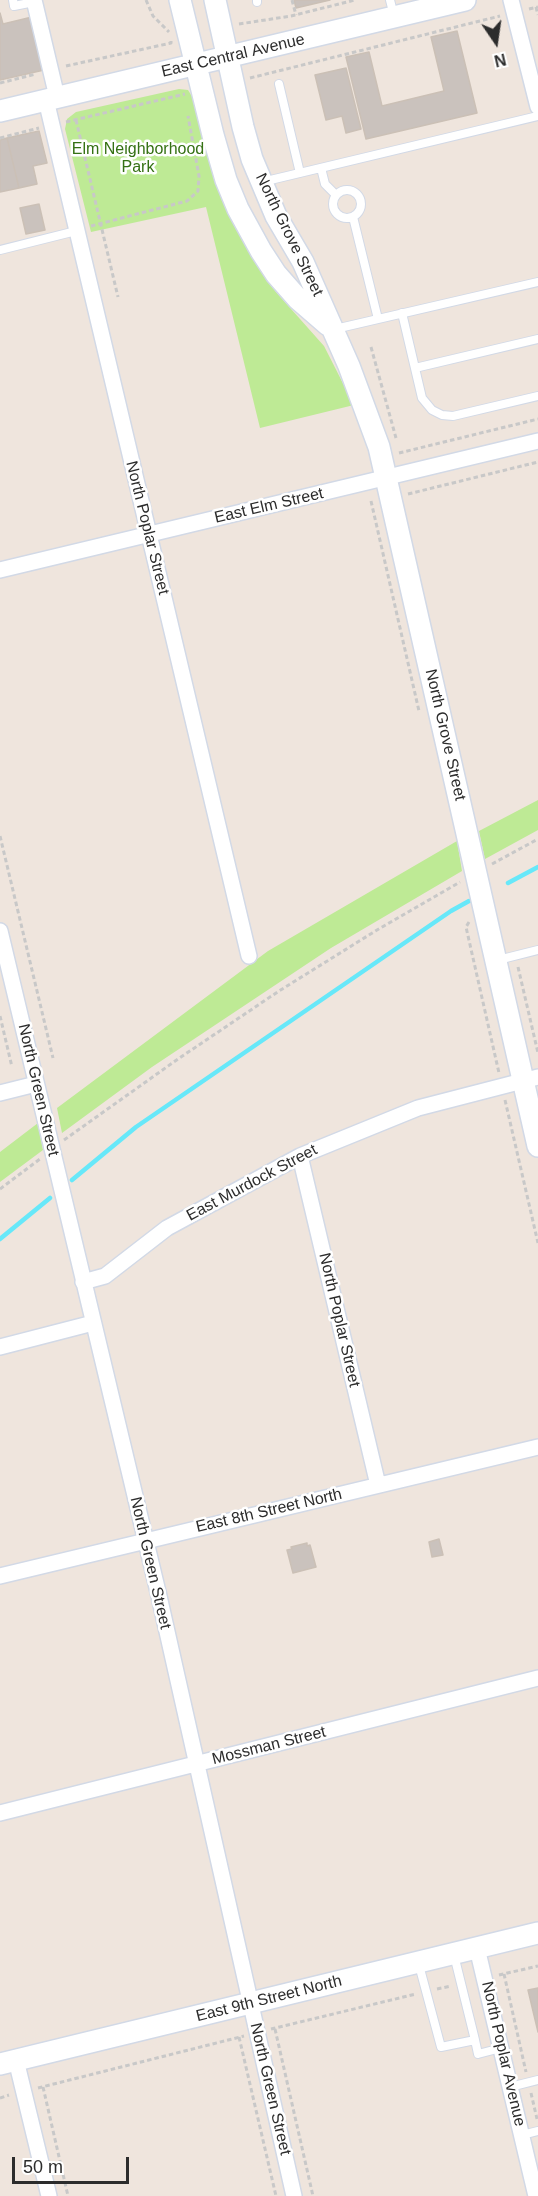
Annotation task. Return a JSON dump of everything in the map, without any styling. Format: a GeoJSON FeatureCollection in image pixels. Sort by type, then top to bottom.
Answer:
{"type":"FeatureCollection","features":[{"type":"Feature","properties":{"kind":"street","name":"North Grove Street"},"geometry":{"type":"LineString","coordinates":[[180,0],[226,180],[238,209],[276,274],[298,299],[333,329]]}},
{"type":"Feature","properties":{"kind":"street","name":"North Grove Street"},"geometry":{"type":"LineString","coordinates":[[215,0],[252,159],[276,216],[303,262],[333,329],[379,447],[497,960],[531,1079],[538,1146]]}},
{"type":"Feature","properties":{"kind":"street","name":"East Central Avenue"},"geometry":{"type":"LineString","coordinates":[[0,111],[228,57],[392,9],[465,0]]}},
{"type":"Feature","properties":{"kind":"street"},"geometry":{"type":"LineString","coordinates":[[34,1],[51,70],[52,99]]}},
{"type":"Feature","properties":{"kind":"street"},"geometry":{"type":"LineString","coordinates":[[513,6],[538,107]]}},
{"type":"Feature","properties":{"kind":"street","name":"North Poplar Street"},"geometry":{"type":"LineString","coordinates":[[52,99],[51,125],[84,229],[149,534],[249,956]]}},
{"type":"Feature","properties":{"kind":"street","name":"East Elm Street"},"geometry":{"type":"LineString","coordinates":[[0,570],[538,441]]}},
{"type":"Feature","properties":{"kind":"street","name":"North Green Street"},"geometry":{"type":"LineString","coordinates":[[0,931],[145,1541],[294,2196]]}},
{"type":"Feature","properties":{"kind":"street","name":"East Murdock Street"},"geometry":{"type":"LineString","coordinates":[[83,1282],[105,1276],[167,1228],[300,1156],[418,1108],[531,1079]]}},
{"type":"Feature","properties":{"kind":"street"},"geometry":{"type":"LineString","coordinates":[[0,1093],[36,1084]]}},
{"type":"Feature","properties":{"kind":"street","name":"North Poplar Street"},"geometry":{"type":"LineString","coordinates":[[300,1156],[378,1485]]}},
{"type":"Feature","properties":{"kind":"street"},"geometry":{"type":"LineString","coordinates":[[0,1347],[93,1323]]}},
{"type":"Feature","properties":{"kind":"street","name":"East 8th Street North"},"geometry":{"type":"LineString","coordinates":[[0,1576],[538,1447]]}},
{"type":"Feature","properties":{"kind":"street","name":"Mossman Street"},"geometry":{"type":"LineString","coordinates":[[0,1813],[538,1678]]}},
{"type":"Feature","properties":{"kind":"street","name":"East 9th Street North"},"geometry":{"type":"LineString","coordinates":[[8,2062],[538,1933]]}},
{"type":"Feature","properties":{"kind":"street","name":"North Poplar Avenue"},"geometry":{"type":"LineString","coordinates":[[477,1948],[536,2196]]}},
{"type":"Feature","properties":{"kind":"street"},"geometry":{"type":"LineString","coordinates":[[8,2062],[49,2196]]}},
{"type":"Feature","properties":{"kind":"lane"},"geometry":{"type":"LineString","coordinates":[[13,0],[14,6],[34,1]]}},
{"type":"Feature","properties":{"kind":"lane"},"geometry":{"type":"LineString","coordinates":[[279,84],[300,173]]}},
{"type":"Feature","properties":{"kind":"lane"},"geometry":{"type":"LineString","coordinates":[[262,182],[538,116]]}},
{"type":"Feature","properties":{"kind":"lane"},"geometry":{"type":"LineString","coordinates":[[321,168],[325,184],[336,195]]}},
{"type":"Feature","properties":{"kind":"lane"},"geometry":{"type":"LineString","coordinates":[[348,190],[357,194],[362,206],[353,217],[344,219],[336,213],[333,204],[336,195],[348,190]]}},
{"type":"Feature","properties":{"kind":"lane"},"geometry":{"type":"LineString","coordinates":[[353,217],[378,319]]}},
{"type":"Feature","properties":{"kind":"lane"},"geometry":{"type":"LineString","coordinates":[[0,250],[84,229]]}},
{"type":"Feature","properties":{"kind":"lane"},"geometry":{"type":"LineString","coordinates":[[333,329],[538,282]]}},
{"type":"Feature","properties":{"kind":"lane"},"geometry":{"type":"LineString","coordinates":[[402,313],[422,398],[432,410],[442,415],[453,416],[538,396]]}},
{"type":"Feature","properties":{"kind":"lane"},"geometry":{"type":"LineString","coordinates":[[415,368],[538,339]]}},
{"type":"Feature","properties":{"kind":"lane"},"geometry":{"type":"LineString","coordinates":[[497,960],[538,950]]}},
{"type":"Feature","properties":{"kind":"lane"},"geometry":{"type":"LineString","coordinates":[[453,1954],[478,2054],[501,2048]]}},
{"type":"Feature","properties":{"kind":"lane"},"geometry":{"type":"LineString","coordinates":[[418,1962],[441,2047],[475,2040]]}},
{"type":"Feature","properties":{"kind":"lane"},"geometry":{"type":"LineString","coordinates":[[510,2087],[538,2080]]}},
{"type":"Feature","properties":{"kind":"lane"},"geometry":{"type":"LineString","coordinates":[[522,2135],[538,2131]]}},
{"type":"Feature","properties":{"kind":"path"},"geometry":{"type":"LineString","coordinates":[[0,83],[171,43],[170,33],[153,16],[146,0]]}},
{"type":"Feature","properties":{"kind":"path"},"geometry":{"type":"LineString","coordinates":[[292,0],[296,15]]}},
{"type":"Feature","properties":{"kind":"path"},"geometry":{"type":"LineString","coordinates":[[239,24],[296,15],[356,0]]}},
{"type":"Feature","properties":{"kind":"path"},"geometry":{"type":"LineString","coordinates":[[233,82],[513,6],[537,7],[538,15]]}},
{"type":"Feature","properties":{"kind":"path"},"geometry":{"type":"LineString","coordinates":[[0,138],[202,90]]}},
{"type":"Feature","properties":{"kind":"path"},"geometry":{"type":"LineString","coordinates":[[84,229],[187,201],[198,191],[199,176],[186,106]]}},
{"type":"Feature","properties":{"kind":"path"},"geometry":{"type":"LineString","coordinates":[[76,120],[118,297]]}},
{"type":"Feature","properties":{"kind":"path"},"geometry":{"type":"LineString","coordinates":[[399,453],[538,419]]}},
{"type":"Feature","properties":{"kind":"path"},"geometry":{"type":"LineString","coordinates":[[407,495],[538,462]]}},
{"type":"Feature","properties":{"kind":"path"},"geometry":{"type":"LineString","coordinates":[[0,836],[53,1058]]}},
{"type":"Feature","properties":{"kind":"path"},"geometry":{"type":"LineString","coordinates":[[0,1190],[178,1059],[279,991],[377,930],[538,838]]}},
{"type":"Feature","properties":{"kind":"path"},"geometry":{"type":"LineString","coordinates":[[0,1016],[12,1067]]}},
{"type":"Feature","properties":{"kind":"path"},"geometry":{"type":"LineString","coordinates":[[504,1974],[538,2124]]}},
{"type":"Feature","properties":{"kind":"path"},"geometry":{"type":"LineString","coordinates":[[275,2029],[313,2196]]}},
{"type":"Feature","properties":{"kind":"path"},"geometry":{"type":"LineString","coordinates":[[239,2037],[276,2196]]}},
{"type":"Feature","properties":{"kind":"path"},"geometry":{"type":"LineString","coordinates":[[43,2087],[68,2196]]}},
{"type":"Feature","properties":{"kind":"green space","name":"Elm Neighborhood Park"},"geometry":{"type":"Polygon","coordinates":[[[179,89],[188,90],[193,98],[214,177],[248,251],[276,292],[324,346],[354,405],[260,428],[206,207],[91,232],[65,129],[67,119],[76,112],[179,89]]]}},
{"type":"Feature","properties":{"kind":"green space"},"geometry":{"type":"Polygon","coordinates":[[[538,800],[538,830],[485,859],[479,831],[538,800]]]}},
{"type":"Feature","properties":{"kind":"green space"},"geometry":{"type":"Polygon","coordinates":[[[457,841],[462,871],[331,948],[152,1067],[62,1133],[57,1108],[268,951],[457,841]]]}},
{"type":"Feature","properties":{"kind":"green space"},"geometry":{"type":"Polygon","coordinates":[[[38,1123],[43,1150],[0,1182],[0,1152],[38,1123]]]}},
{"type":"Feature","properties":{"kind":"building"},"geometry":{"type":"Polygon","coordinates":[[[294,0],[330,0],[296,8],[294,0]]]}},
{"type":"Feature","properties":{"kind":"building"},"geometry":{"type":"Polygon","coordinates":[[[0,13],[3,24],[32,17],[44,70],[0,80],[0,13]]]}},
{"type":"Feature","properties":{"kind":"building"},"geometry":{"type":"Polygon","coordinates":[[[457,31],[477,113],[366,139],[346,57],[369,52],[382,106],[444,91],[431,37],[457,31]]]}},
{"type":"Feature","properties":{"kind":"building"},"geometry":{"type":"Polygon","coordinates":[[[346,68],[361,129],[346,133],[342,116],[326,120],[315,75],[346,68]]]}},
{"type":"Feature","properties":{"kind":"building"},"geometry":{"type":"Polygon","coordinates":[[[39,131],[47,163],[33,166],[37,184],[19,188],[7,138],[39,131]]]}},
{"type":"Feature","properties":{"kind":"building"},"geometry":{"type":"Polygon","coordinates":[[[7,138],[19,188],[0,192],[0,140],[7,138]]]}},
{"type":"Feature","properties":{"kind":"building"},"geometry":{"type":"Polygon","coordinates":[[[39,204],[45,230],[26,234],[20,208],[39,204]]]}},
{"type":"Feature","properties":{"kind":"building"},"geometry":{"type":"Polygon","coordinates":[[[439,1539],[443,1555],[432,1557],[429,1542],[439,1539]]]}},
{"type":"Feature","properties":{"kind":"building"},"geometry":{"type":"Polygon","coordinates":[[[307,1543],[307,1546],[310,1545],[316,1567],[293,1573],[287,1550],[307,1543]]]}},
{"type":"Feature","properties":{"kind":"building"},"geometry":{"type":"Polygon","coordinates":[[[538,1988],[538,2032],[528,1990],[538,1988]]]}},
{"type":"Feature","properties":{"kind":"waterway"},"geometry":{"type":"LineString","coordinates":[[508,883],[538,867]]}},
{"type":"Feature","properties":{"kind":"waterway"},"geometry":{"type":"LineString","coordinates":[[72,1180],[136,1127],[451,911],[469,901]]}},
{"type":"Feature","properties":{"kind":"waterway"},"geometry":{"type":"LineString","coordinates":[[0,1239],[50,1198]]}}]}
